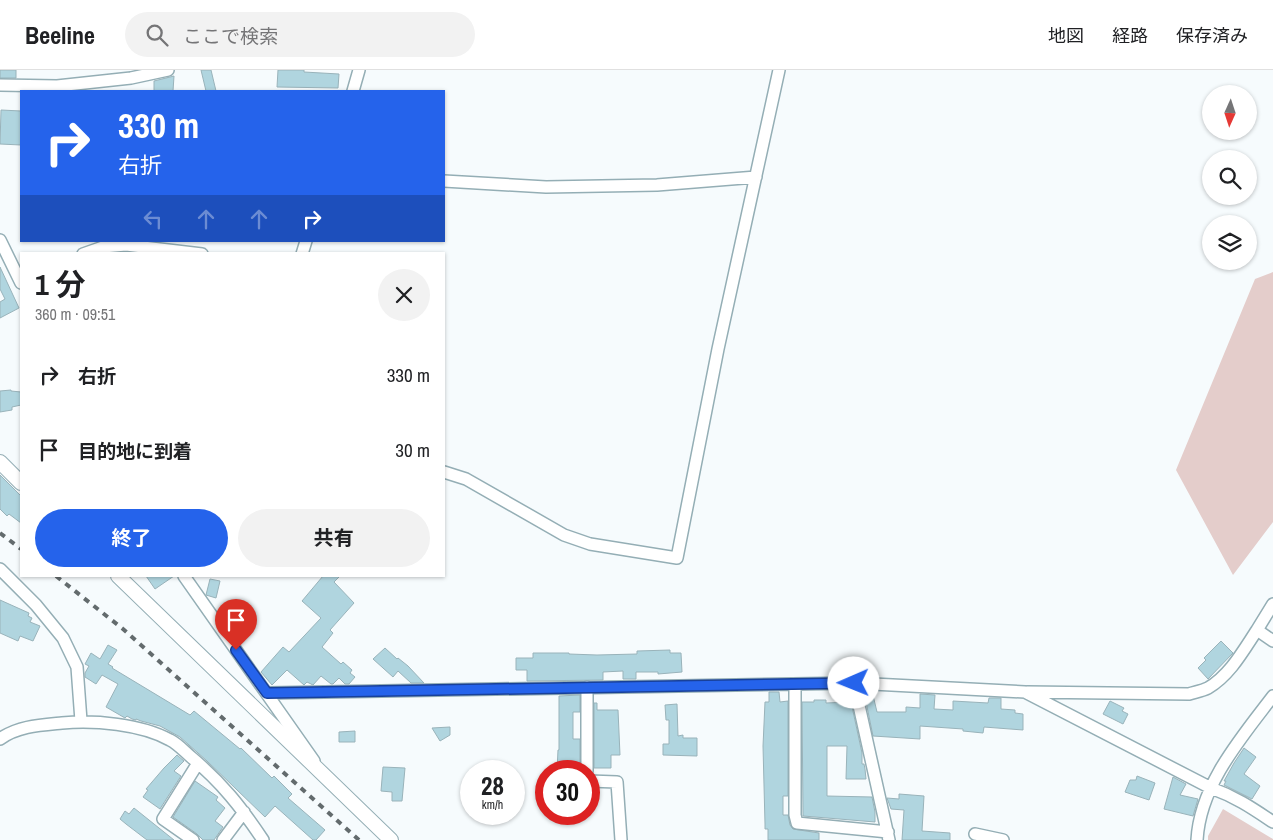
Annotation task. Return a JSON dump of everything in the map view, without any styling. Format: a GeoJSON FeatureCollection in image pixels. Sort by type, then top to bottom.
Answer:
{"type":"FeatureCollection","features":[{"type":"Feature","properties":{"kind":"street"},"geometry":{"type":"LineString","coordinates":[[353,90],[359,70]]}},
{"type":"Feature","properties":{"kind":"street"},"geometry":{"type":"LineString","coordinates":[[445,472],[466,479],[564,535],[590,544],[677,558],[718,350],[780,70]]}},
{"type":"Feature","properties":{"kind":"street"},"geometry":{"type":"LineString","coordinates":[[0,85],[57,86],[131,78],[163,71]]}},
{"type":"Feature","properties":{"kind":"street"},"geometry":{"type":"LineString","coordinates":[[445,181],[546,187],[657,185],[756,177]]}},
{"type":"Feature","properties":{"kind":"street"},"geometry":{"type":"LineString","coordinates":[[0,240],[20,277]]}},
{"type":"Feature","properties":{"kind":"street"},"geometry":{"type":"LineString","coordinates":[[89,252],[103,247],[126,245],[185,252]]}},
{"type":"Feature","properties":{"kind":"street"},"geometry":{"type":"LineString","coordinates":[[0,462],[20,482]]}},
{"type":"Feature","properties":{"kind":"street"},"geometry":{"type":"LineString","coordinates":[[0,569],[36,605],[62,638],[77,667],[81,722]]}},
{"type":"Feature","properties":{"kind":"street"},"geometry":{"type":"LineString","coordinates":[[119,577],[391,840]]}},
{"type":"Feature","properties":{"kind":"street"},"geometry":{"type":"LineString","coordinates":[[185,577],[326,778]]}},
{"type":"Feature","properties":{"kind":"street"},"geometry":{"type":"LineString","coordinates":[[267,693],[854,683],[1026,692],[1189,694],[1207,688],[1225,674],[1239,657],[1273,604]]}},
{"type":"Feature","properties":{"kind":"street"},"geometry":{"type":"LineString","coordinates":[[1257,630],[1273,641]]}},
{"type":"Feature","properties":{"kind":"street"},"geometry":{"type":"LineString","coordinates":[[795,684],[795,815],[797,823],[888,836],[854,683]]}},
{"type":"Feature","properties":{"kind":"street"},"geometry":{"type":"LineString","coordinates":[[587,687],[587,760]]}},
{"type":"Feature","properties":{"kind":"street"},"geometry":{"type":"LineString","coordinates":[[1026,692],[1211,788],[1232,795],[1273,822]]}},
{"type":"Feature","properties":{"kind":"street"},"geometry":{"type":"LineString","coordinates":[[1197,840],[1202,811],[1211,788],[1233,749],[1273,696]]}},
{"type":"Feature","properties":{"kind":"street"},"geometry":{"type":"LineString","coordinates":[[0,739],[5,735],[31,726],[81,722],[148,730],[171,740],[198,763],[237,802],[264,840]]}},
{"type":"Feature","properties":{"kind":"street"},"geometry":{"type":"LineString","coordinates":[[193,840],[163,819],[198,763]]}},
{"type":"Feature","properties":{"kind":"street"},"geometry":{"type":"LineString","coordinates":[[600,781],[617,782],[621,840]]}},
{"type":"Feature","properties":{"kind":"street"},"geometry":{"type":"LineString","coordinates":[[223,840],[244,812]]}},
{"type":"Feature","properties":{"kind":"street"},"geometry":{"type":"LineString","coordinates":[[975,834],[1003,840]]}},
{"type":"Feature","properties":{"kind":"shaded area"},"geometry":{"type":"Polygon","coordinates":[[[1273,272],[1273,522],[1233,575],[1176,470],[1255,279],[1273,272]]]}},
{"type":"Feature","properties":{"kind":"shaded area"},"geometry":{"type":"Polygon","coordinates":[[[1223,809],[1273,840],[1208,840],[1208,836],[1223,809]]]}},
{"type":"Feature","properties":{"kind":"building"},"geometry":{"type":"Polygon","coordinates":[[[0,70],[16,70],[16,78],[0,78],[0,70]]]}},
{"type":"Feature","properties":{"kind":"building"},"geometry":{"type":"Polygon","coordinates":[[[201,70],[211,70],[216,90],[206,90],[201,70]]]}},
{"type":"Feature","properties":{"kind":"building"},"geometry":{"type":"Polygon","coordinates":[[[278,70],[304,70],[304,72],[339,74],[338,88],[277,87],[278,70]]]}},
{"type":"Feature","properties":{"kind":"building"},"geometry":{"type":"Polygon","coordinates":[[[174,76],[173,90],[154,90],[154,81],[174,76]]]}},
{"type":"Feature","properties":{"kind":"building"},"geometry":{"type":"Polygon","coordinates":[[[1,110],[20,111],[20,145],[0,144],[1,110]]]}},
{"type":"Feature","properties":{"kind":"building"},"geometry":{"type":"Polygon","coordinates":[[[0,267],[19,308],[0,318],[0,302],[5,299],[0,289],[0,267]]]}},
{"type":"Feature","properties":{"kind":"building"},"geometry":{"type":"Polygon","coordinates":[[[0,391],[20,392],[20,405],[12,407],[12,410],[0,412],[0,391]]]}},
{"type":"Feature","properties":{"kind":"building"},"geometry":{"type":"Polygon","coordinates":[[[0,475],[20,495],[20,522],[9,514],[7,516],[0,509],[0,475]]]}},
{"type":"Feature","properties":{"kind":"building"},"geometry":{"type":"Polygon","coordinates":[[[147,577],[173,577],[155,589],[147,577]]]}},
{"type":"Feature","properties":{"kind":"building"},"geometry":{"type":"Polygon","coordinates":[[[322,577],[339,577],[334,582],[354,603],[330,630],[333,633],[322,647],[341,664],[343,662],[352,670],[350,673],[355,677],[349,684],[345,684],[339,678],[331,684],[321,676],[313,685],[307,682],[304,685],[287,670],[272,685],[261,672],[283,647],[289,652],[321,618],[302,601],[322,577]]]}},
{"type":"Feature","properties":{"kind":"building"},"geometry":{"type":"Polygon","coordinates":[[[210,579],[220,581],[216,598],[206,595],[210,579]]]}},
{"type":"Feature","properties":{"kind":"building"},"geometry":{"type":"Polygon","coordinates":[[[0,600],[29,613],[28,616],[32,618],[30,622],[40,626],[33,641],[20,636],[18,641],[0,633],[0,600]]]}},
{"type":"Feature","properties":{"kind":"building"},"geometry":{"type":"Polygon","coordinates":[[[1221,641],[1233,653],[1208,679],[1198,668],[1206,660],[1204,658],[1221,641]]]}},
{"type":"Feature","properties":{"kind":"building"},"geometry":{"type":"Polygon","coordinates":[[[108,645],[117,650],[108,664],[112,668],[190,715],[194,711],[241,748],[272,778],[274,776],[292,794],[288,798],[325,830],[316,840],[313,840],[275,806],[265,817],[180,737],[160,726],[127,716],[125,718],[106,707],[118,684],[102,675],[96,684],[85,677],[89,666],[85,664],[91,653],[100,659],[108,645]]]}},
{"type":"Feature","properties":{"kind":"building"},"geometry":{"type":"Polygon","coordinates":[[[385,648],[408,666],[424,683],[411,683],[398,671],[393,677],[373,659],[385,648]]]}},
{"type":"Feature","properties":{"kind":"building"},"geometry":{"type":"Polygon","coordinates":[[[670,650],[670,653],[681,653],[682,672],[658,674],[658,672],[636,672],[636,679],[623,679],[623,671],[603,672],[603,680],[527,681],[527,670],[516,670],[516,658],[533,658],[533,653],[597,655],[637,654],[637,651],[670,650]]]}},
{"type":"Feature","properties":{"kind":"building"},"geometry":{"type":"Polygon","coordinates":[[[872,691],[877,712],[906,712],[906,707],[920,708],[920,694],[935,695],[934,709],[953,710],[953,701],[988,703],[989,698],[1001,698],[1001,709],[1015,710],[1015,713],[1023,714],[1023,730],[984,727],[983,733],[963,731],[963,729],[920,726],[920,739],[873,736],[864,692],[872,691]]]}},
{"type":"Feature","properties":{"kind":"building"},"geometry":{"type":"Polygon","coordinates":[[[769,692],[779,692],[780,702],[788,701],[788,796],[783,796],[783,815],[788,815],[793,829],[819,833],[819,840],[768,840],[768,829],[765,829],[763,746],[765,702],[769,702],[769,692]]]}},
{"type":"Feature","properties":{"kind":"building"},"geometry":{"type":"Polygon","coordinates":[[[580,695],[580,712],[573,712],[573,739],[580,739],[580,760],[558,760],[559,696],[580,695]]]}},
{"type":"Feature","properties":{"kind":"building"},"geometry":{"type":"Polygon","coordinates":[[[814,700],[826,700],[826,703],[851,702],[866,779],[846,779],[847,746],[827,746],[827,796],[872,797],[875,822],[803,816],[802,702],[814,702],[814,700]]]}},
{"type":"Feature","properties":{"kind":"building"},"geometry":{"type":"Polygon","coordinates":[[[1110,701],[1124,708],[1122,711],[1128,714],[1123,724],[1103,714],[1110,701]]]}},
{"type":"Feature","properties":{"kind":"building"},"geometry":{"type":"Polygon","coordinates":[[[594,703],[597,703],[597,710],[618,710],[620,755],[611,755],[611,768],[600,768],[600,760],[594,760],[594,703]]]}},
{"type":"Feature","properties":{"kind":"building"},"geometry":{"type":"Polygon","coordinates":[[[677,704],[678,736],[683,735],[683,738],[697,738],[697,756],[663,755],[663,744],[669,744],[669,720],[666,720],[665,705],[677,704]]]}},
{"type":"Feature","properties":{"kind":"building"},"geometry":{"type":"Polygon","coordinates":[[[450,727],[450,735],[440,741],[432,728],[450,727]]]}},
{"type":"Feature","properties":{"kind":"building"},"geometry":{"type":"Polygon","coordinates":[[[355,731],[355,742],[339,742],[339,732],[355,731]]]}},
{"type":"Feature","properties":{"kind":"building"},"geometry":{"type":"Polygon","coordinates":[[[1244,748],[1256,757],[1244,774],[1260,786],[1252,799],[1224,785],[1226,781],[1224,781],[1244,748]]]}},
{"type":"Feature","properties":{"kind":"building"},"geometry":{"type":"Polygon","coordinates":[[[177,755],[184,761],[174,771],[181,776],[160,809],[143,797],[148,790],[146,789],[177,755]]]}},
{"type":"Feature","properties":{"kind":"building"},"geometry":{"type":"Polygon","coordinates":[[[383,767],[405,768],[402,801],[392,801],[392,792],[381,791],[383,767]]]}},
{"type":"Feature","properties":{"kind":"building"},"geometry":{"type":"Polygon","coordinates":[[[1137,776],[1155,783],[1149,800],[1125,792],[1130,780],[1136,780],[1137,776]]]}},
{"type":"Feature","properties":{"kind":"building"},"geometry":{"type":"Polygon","coordinates":[[[1173,777],[1186,784],[1180,795],[1198,799],[1193,816],[1164,809],[1173,777]]]}},
{"type":"Feature","properties":{"kind":"building"},"geometry":{"type":"Polygon","coordinates":[[[195,781],[218,797],[216,800],[225,808],[215,821],[223,827],[214,840],[203,840],[173,817],[195,781]]]}},
{"type":"Feature","properties":{"kind":"building"},"geometry":{"type":"Polygon","coordinates":[[[899,794],[924,796],[922,831],[950,833],[950,840],[902,840],[904,810],[891,809],[887,798],[899,799],[899,794]]]}},
{"type":"Feature","properties":{"kind":"building"},"geometry":{"type":"Polygon","coordinates":[[[134,808],[174,840],[147,840],[120,819],[125,811],[129,814],[134,808]]]}},
{"type":"Feature","properties":{"kind":"railway"},"geometry":{"type":"LineString","coordinates":[[0,533],[20,548]]}},
{"type":"Feature","properties":{"kind":"railway"},"geometry":{"type":"LineString","coordinates":[[57,577],[123,629],[359,840]]}},
{"type":"Feature","properties":{"kind":"route"},"geometry":{"type":"LineString","coordinates":[[236,650],[267,693],[854,683]]}}]}
